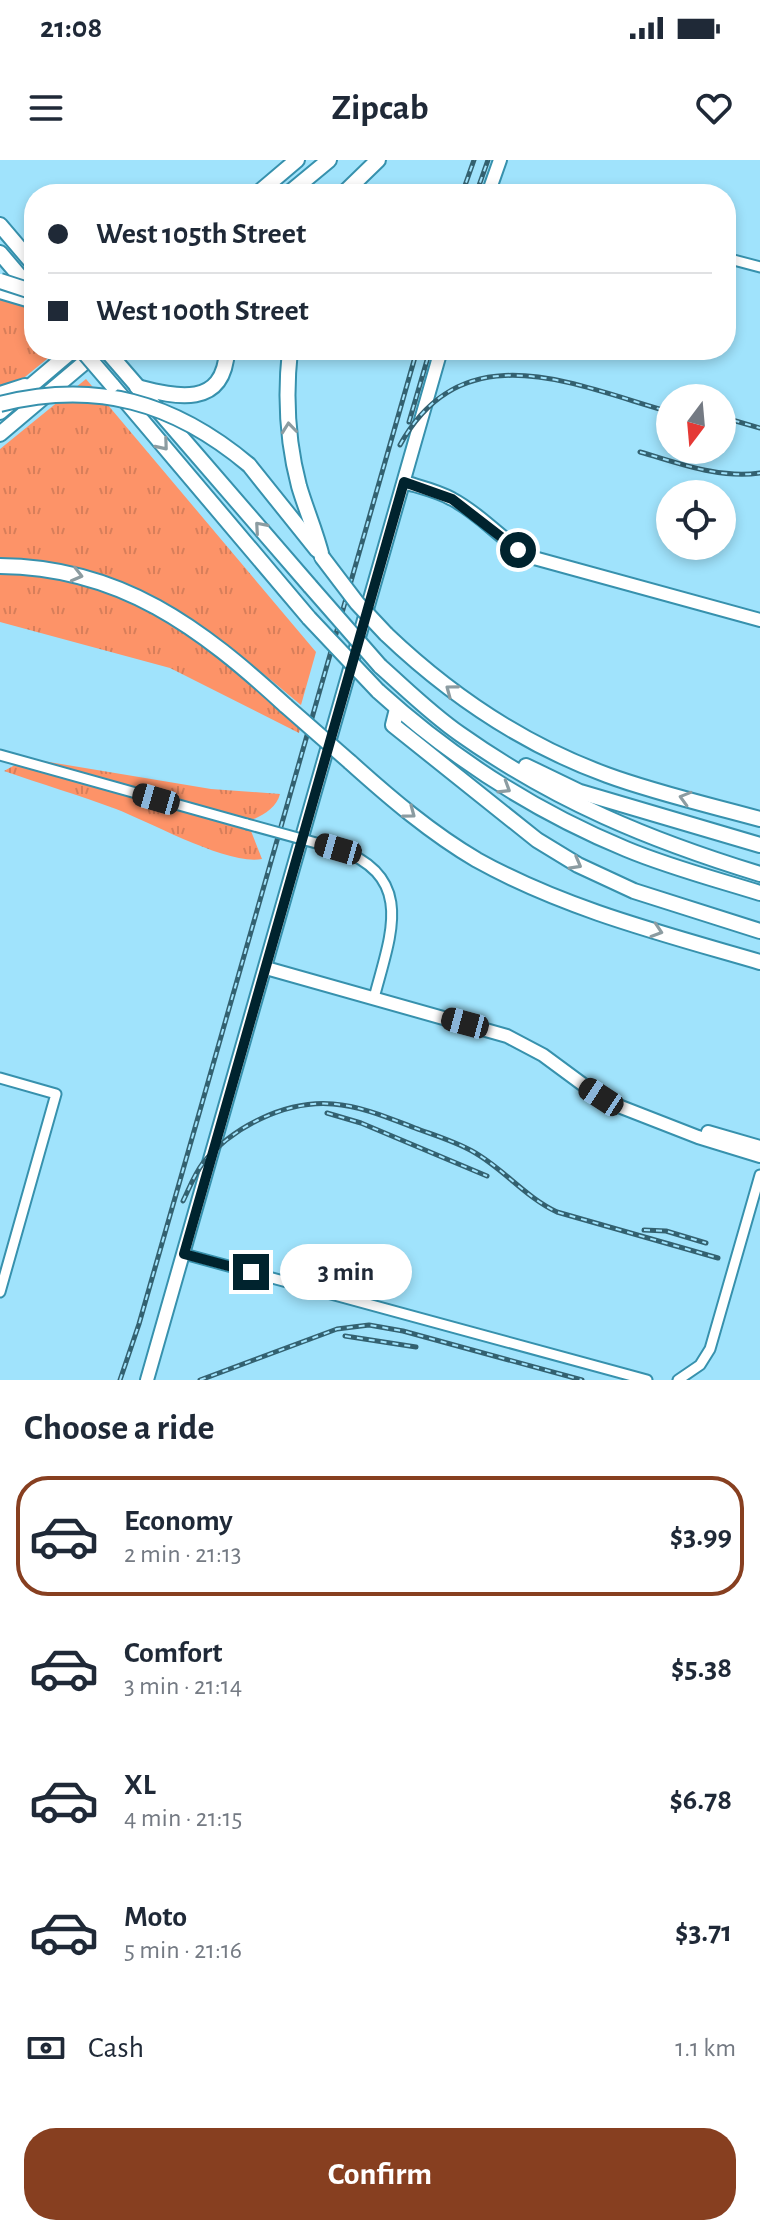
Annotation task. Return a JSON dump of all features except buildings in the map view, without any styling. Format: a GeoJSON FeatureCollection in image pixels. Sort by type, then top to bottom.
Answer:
{"type":"FeatureCollection","features":[{"type":"Feature","properties":{"kind":"highway"},"geometry":{"type":"LineString","coordinates":[[269,184],[297,160]]}},
{"type":"Feature","properties":{"kind":"highway"},"geometry":{"type":"LineString","coordinates":[[300,184],[329,160]]}},
{"type":"Feature","properties":{"kind":"highway"},"geometry":{"type":"LineString","coordinates":[[354,184],[380,160]]}},
{"type":"Feature","properties":{"kind":"highway"},"geometry":{"type":"LineString","coordinates":[[364,184],[380,160]]}},
{"type":"Feature","properties":{"kind":"highway"},"geometry":{"type":"LineString","coordinates":[[0,225],[24,253]]}},
{"type":"Feature","properties":{"kind":"highway"},"geometry":{"type":"LineString","coordinates":[[0,253],[24,281]]}},
{"type":"Feature","properties":{"kind":"highway"},"geometry":{"type":"LineString","coordinates":[[0,281],[24,289]]}},
{"type":"Feature","properties":{"kind":"highway"},"geometry":{"type":"LineString","coordinates":[[0,291],[24,298]]}},
{"type":"Feature","properties":{"kind":"highway"},"geometry":{"type":"LineString","coordinates":[[0,412],[61,360]]}},
{"type":"Feature","properties":{"kind":"highway"},"geometry":{"type":"LineString","coordinates":[[0,434],[87,360]]}},
{"type":"Feature","properties":{"kind":"highway"},"geometry":{"type":"LineString","coordinates":[[91,360],[309,618],[397,709],[482,774],[558,818],[666,864],[760,893]]}},
{"type":"Feature","properties":{"kind":"highway"},"geometry":{"type":"LineString","coordinates":[[115,360],[380,666],[459,733],[535,781],[596,814],[689,853],[760,874]]}},
{"type":"Feature","properties":{"kind":"highway"},"geometry":{"type":"LineString","coordinates":[[137,387],[177,397],[196,394],[217,380],[226,360]]}},
{"type":"Feature","properties":{"kind":"highway"},"geometry":{"type":"LineString","coordinates":[[289,360],[287,408],[293,461],[322,557]]}},
{"type":"Feature","properties":{"kind":"highway"},"geometry":{"type":"LineString","coordinates":[[0,394],[33,383]]}},
{"type":"Feature","properties":{"kind":"highway"},"geometry":{"type":"LineString","coordinates":[[0,404],[60,394],[99,395],[133,401],[200,428],[249,465],[271,489],[357,603],[386,634],[434,678],[466,702],[537,745],[610,776],[760,819]]}},
{"type":"Feature","properties":{"kind":"highway"},"geometry":{"type":"LineString","coordinates":[[0,566],[80,575],[143,598],[205,636],[399,806],[475,859],[518,881],[587,909],[760,962]]}},
{"type":"Feature","properties":{"kind":"highway"},"geometry":{"type":"LineString","coordinates":[[397,709],[393,725],[559,854],[634,891],[760,931]]}},
{"type":"Feature","properties":{"kind":"highway"},"geometry":{"type":"LineString","coordinates":[[459,733],[486,740],[529,767],[580,792],[760,845]]}},
{"type":"Feature","properties":{"kind":"highway"},"geometry":{"type":"LineString","coordinates":[[727,954],[760,973]]}},
{"type":"Feature","properties":{"kind":"main road"},"geometry":{"type":"LineString","coordinates":[[493,184],[500,160]]}},
{"type":"Feature","properties":{"kind":"main road"},"geometry":{"type":"LineString","coordinates":[[147,1380],[438,360]]}},
{"type":"Feature","properties":{"kind":"main road"},"geometry":{"type":"LineString","coordinates":[[404,482],[452,499],[503,540],[534,558],[760,620]]}},
{"type":"Feature","properties":{"kind":"main road"},"geometry":{"type":"LineString","coordinates":[[266,968],[507,1036],[543,1055],[601,1097],[639,1115],[760,1147]]}},
{"type":"Feature","properties":{"kind":"main road"},"geometry":{"type":"LineString","coordinates":[[678,1127],[698,1137],[760,1156]]}},
{"type":"Feature","properties":{"kind":"street"},"geometry":{"type":"LineString","coordinates":[[736,261],[760,267]]}},
{"type":"Feature","properties":{"kind":"street"},"geometry":{"type":"LineString","coordinates":[[0,755],[338,849],[370,865],[385,884],[392,901],[392,932],[374,998]]}},
{"type":"Feature","properties":{"kind":"street"},"geometry":{"type":"LineString","coordinates":[[0,1078],[56,1094],[0,1292]]}},
{"type":"Feature","properties":{"kind":"street"},"geometry":{"type":"LineString","coordinates":[[682,1378],[700,1365],[710,1349],[760,1175]]}},
{"type":"Feature","properties":{"kind":"street"},"geometry":{"type":"LineString","coordinates":[[184,1254],[647,1380]]}},
{"type":"Feature","properties":{"kind":"green space"},"geometry":{"type":"Polygon","coordinates":[[[0,294],[24,307],[24,360],[46,360],[20,381],[0,388],[0,294]]]}},
{"type":"Feature","properties":{"kind":"green space"},"geometry":{"type":"Polygon","coordinates":[[[86,379],[316,652],[301,705],[231,648],[164,604],[90,574],[47,565],[0,561],[0,449],[86,379]]]}},
{"type":"Feature","properties":{"kind":"green space"},"geometry":{"type":"Polygon","coordinates":[[[0,571],[70,579],[138,601],[215,652],[300,729],[299,733],[170,668],[0,622],[0,571]]]}},
{"type":"Feature","properties":{"kind":"green space"},"geometry":{"type":"Polygon","coordinates":[[[37,760],[211,789],[280,794],[269,810],[251,820],[37,760]]]}},
{"type":"Feature","properties":{"kind":"green space"},"geometry":{"type":"Polygon","coordinates":[[[15,765],[251,831],[262,859],[230,856],[210,850],[116,809],[4,771],[15,765]]]}},
{"type":"Feature","properties":{"kind":"railway"},"geometry":{"type":"LineString","coordinates":[[466,184],[474,160]]}},
{"type":"Feature","properties":{"kind":"railway"},"geometry":{"type":"LineString","coordinates":[[480,184],[488,160]]}},
{"type":"Feature","properties":{"kind":"railway"},"geometry":{"type":"LineString","coordinates":[[120,1380],[139,1324],[414,360]]}},
{"type":"Feature","properties":{"kind":"railway"},"geometry":{"type":"LineString","coordinates":[[409,422],[427,360]]}},
{"type":"Feature","properties":{"kind":"railway"},"geometry":{"type":"LineString","coordinates":[[400,445],[426,410],[455,388],[488,377],[523,376],[559,381],[656,408]]}},
{"type":"Feature","properties":{"kind":"railway"},"geometry":{"type":"LineString","coordinates":[[736,421],[760,428]]}},
{"type":"Feature","properties":{"kind":"railway"},"geometry":{"type":"LineString","coordinates":[[640,452],[714,472],[760,473]]}},
{"type":"Feature","properties":{"kind":"railway"},"geometry":{"type":"LineString","coordinates":[[183,1201],[203,1163],[244,1127],[297,1106],[333,1104],[375,1113],[465,1147],[557,1212],[718,1258]]}},
{"type":"Feature","properties":{"kind":"railway"},"geometry":{"type":"LineString","coordinates":[[327,1113],[361,1123],[487,1176]]}},
{"type":"Feature","properties":{"kind":"railway"},"geometry":{"type":"LineString","coordinates":[[644,1230],[666,1231],[706,1243]]}},
{"type":"Feature","properties":{"kind":"railway"},"geometry":{"type":"LineString","coordinates":[[200,1380],[337,1329],[369,1325],[403,1331],[582,1380]]}},
{"type":"Feature","properties":{"kind":"railway"},"geometry":{"type":"LineString","coordinates":[[345,1336],[416,1347]]}},
{"type":"Feature","properties":{"kind":"route"},"geometry":{"type":"LineString","coordinates":[[251,1272],[184,1254],[404,482],[452,499],[518,550]]}}]}
